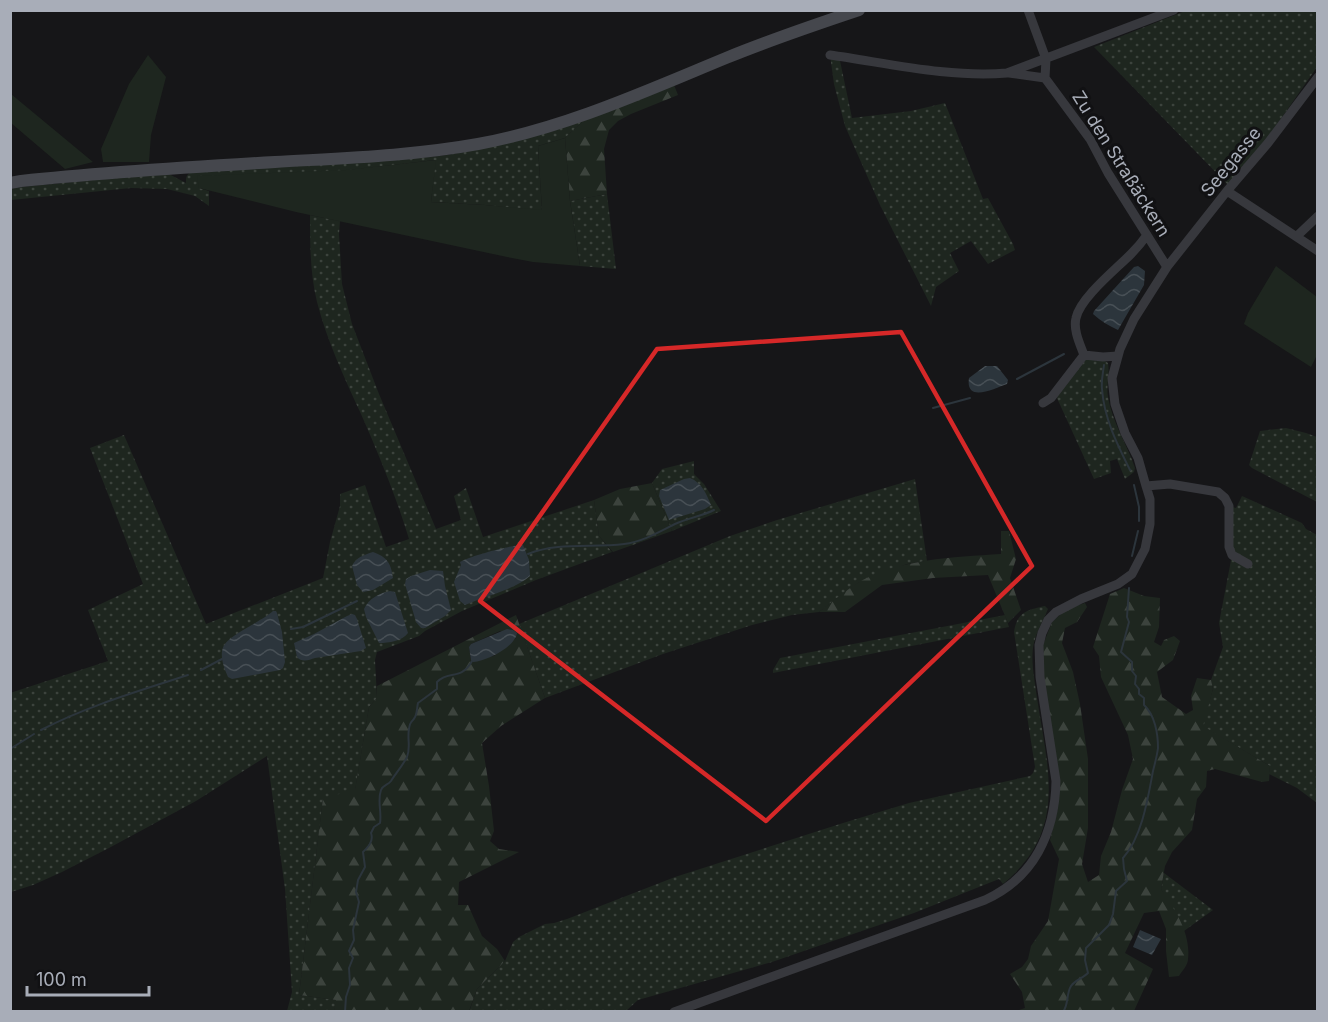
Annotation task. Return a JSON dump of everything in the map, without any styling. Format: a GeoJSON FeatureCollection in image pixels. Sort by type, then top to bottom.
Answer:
{"type":"FeatureCollection","features":[{"type":"Feature","properties":{"kind":"main road"},"geometry":{"type":"LineString","coordinates":[[10,183],[142,170],[354,158],[479,144],[586,114],[762,44],[859,10]]}},
{"type":"Feature","properties":{"kind":"street"},"geometry":{"type":"LineString","coordinates":[[1007,73],[1045,78],[1046,59],[1028,10]]}},
{"type":"Feature","properties":{"kind":"street"},"geometry":{"type":"LineString","coordinates":[[830,55],[951,72],[990,75],[1007,73],[1174,10]]}},
{"type":"Feature","properties":{"kind":"street","name":"Seegasse"},"geometry":{"type":"LineString","coordinates":[[674,1011],[1000,894],[1024,872],[1036,857],[1052,820],[1056,797],[1056,781],[1040,677],[1039,645],[1048,620],[1056,612],[1118,584],[1132,574],[1145,549],[1150,524],[1150,499],[1138,458],[1114,404],[1112,378],[1118,356],[1134,319],[1167,267],[1268,143],[1317,77]]}},
{"type":"Feature","properties":{"kind":"street","name":"Zu den Straßäckern"},"geometry":{"type":"LineString","coordinates":[[1045,78],[1090,139],[1108,173],[1167,267]]}},
{"type":"Feature","properties":{"kind":"street"},"geometry":{"type":"LineString","coordinates":[[1227,191],[1317,251]]}},
{"type":"Feature","properties":{"kind":"street"},"geometry":{"type":"LineString","coordinates":[[1297,236],[1317,216]]}},
{"type":"Feature","properties":{"kind":"street"},"geometry":{"type":"LineString","coordinates":[[1084,355],[1076,325],[1078,312],[1100,284],[1147,236]]}},
{"type":"Feature","properties":{"kind":"street"},"geometry":{"type":"LineString","coordinates":[[1084,355],[1118,356]]}},
{"type":"Feature","properties":{"kind":"street"},"geometry":{"type":"LineString","coordinates":[[1043,403],[1051,398],[1084,355]]}},
{"type":"Feature","properties":{"kind":"street"},"geometry":{"type":"LineString","coordinates":[[1146,486],[1170,484],[1218,492],[1229,506],[1229,548],[1232,555],[1248,564]]}},
{"type":"Feature","properties":{"kind":"highlighted area"},"geometry":{"type":"Polygon","coordinates":[[[901,332],[1032,566],[766,821],[480,601],[657,349],[901,332]]]}},
{"type":"Feature","properties":{"kind":"green space"},"geometry":{"type":"Polygon","coordinates":[[[1185,11],[1317,11],[1317,67],[1232,189],[1094,47],[1185,11]]]}},
{"type":"Feature","properties":{"kind":"green space"},"geometry":{"type":"Polygon","coordinates":[[[148,55],[166,77],[151,135],[149,162],[103,162],[101,149],[129,84],[148,55]]]}},
{"type":"Feature","properties":{"kind":"green space"},"geometry":{"type":"Polygon","coordinates":[[[830,55],[839,56],[852,118],[911,111],[945,103],[983,199],[988,198],[1013,244],[1015,250],[988,264],[971,241],[950,253],[959,271],[936,287],[931,306],[880,205],[845,126],[834,84],[830,55]]]}},
{"type":"Feature","properties":{"kind":"green space"},"geometry":{"type":"Polygon","coordinates":[[[674,85],[678,95],[631,114],[618,121],[609,130],[604,149],[607,194],[570,201],[565,138],[583,121],[674,85]]]}},
{"type":"Feature","properties":{"kind":"green space"},"geometry":{"type":"Polygon","coordinates":[[[11,94],[93,162],[65,169],[11,123],[11,94]]]}},
{"type":"Feature","properties":{"kind":"green space"},"geometry":{"type":"Polygon","coordinates":[[[583,121],[565,138],[538,146],[542,211],[431,202],[435,160],[199,188],[209,191],[209,206],[195,196],[167,189],[131,188],[11,200],[11,189],[22,187],[167,173],[186,183],[187,176],[191,172],[440,156],[512,142],[583,121]]]}},
{"type":"Feature","properties":{"kind":"green space"},"geometry":{"type":"Polygon","coordinates":[[[565,138],[570,201],[580,266],[533,262],[296,212],[199,188],[197,176],[346,170],[436,160],[431,202],[542,210],[538,146],[565,138]]]}},
{"type":"Feature","properties":{"kind":"green space"},"geometry":{"type":"Polygon","coordinates":[[[607,194],[616,269],[580,266],[570,201],[607,194]]]}},
{"type":"Feature","properties":{"kind":"green space"},"geometry":{"type":"Polygon","coordinates":[[[310,215],[340,221],[342,284],[352,324],[436,529],[461,520],[454,496],[466,488],[483,537],[594,500],[599,536],[612,552],[462,611],[419,636],[377,652],[375,660],[377,698],[369,707],[355,791],[323,799],[299,995],[337,1000],[334,1011],[287,1011],[292,992],[285,889],[267,756],[196,801],[109,848],[62,872],[11,892],[10,693],[108,661],[88,610],[143,584],[90,448],[124,435],[206,624],[323,578],[340,506],[340,494],[365,485],[386,547],[409,539],[387,476],[336,359],[321,316],[312,269],[310,215]]]}},
{"type":"Feature","properties":{"kind":"green space"},"geometry":{"type":"Polygon","coordinates":[[[1276,266],[1317,297],[1317,355],[1311,367],[1244,324],[1248,313],[1276,266]]]}},
{"type":"Feature","properties":{"kind":"green space"},"geometry":{"type":"Polygon","coordinates":[[[1086,359],[1108,363],[1110,406],[1135,468],[1134,472],[1125,479],[1117,459],[1110,461],[1111,473],[1094,479],[1056,396],[1086,359]]]}},
{"type":"Feature","properties":{"kind":"green space"},"geometry":{"type":"Polygon","coordinates":[[[1286,428],[1317,437],[1317,502],[1249,465],[1260,431],[1286,428]]]}},
{"type":"Feature","properties":{"kind":"green space"},"geometry":{"type":"Polygon","coordinates":[[[694,461],[694,474],[704,484],[721,511],[672,531],[652,483],[662,469],[694,461]]]}},
{"type":"Feature","properties":{"kind":"green space"},"geometry":{"type":"Polygon","coordinates":[[[915,479],[927,561],[907,564],[858,583],[819,612],[792,615],[752,625],[663,654],[545,698],[519,624],[730,536],[915,479]]]}},
{"type":"Feature","properties":{"kind":"green space"},"geometry":{"type":"Polygon","coordinates":[[[652,483],[672,531],[613,552],[599,536],[594,500],[620,489],[652,483]]]}},
{"type":"Feature","properties":{"kind":"green space"},"geometry":{"type":"Polygon","coordinates":[[[1242,496],[1302,523],[1306,529],[1317,535],[1317,803],[1297,788],[1269,774],[1270,766],[1202,726],[1213,689],[1211,680],[1223,647],[1219,623],[1232,555],[1229,506],[1236,508],[1242,496]]]}},
{"type":"Feature","properties":{"kind":"green space"},"geometry":{"type":"Polygon","coordinates":[[[1001,531],[1009,531],[1016,559],[1010,578],[1021,610],[1008,623],[988,575],[933,578],[882,585],[845,612],[819,612],[856,584],[889,569],[926,561],[1001,554],[1001,531]]]}},
{"type":"Feature","properties":{"kind":"green space"},"geometry":{"type":"Polygon","coordinates":[[[1124,588],[1144,596],[1160,598],[1159,627],[1154,642],[1161,646],[1164,640],[1174,636],[1180,641],[1173,660],[1157,672],[1162,697],[1186,714],[1193,710],[1191,696],[1197,678],[1211,680],[1213,689],[1203,726],[1270,766],[1269,781],[1262,782],[1215,769],[1207,771],[1206,787],[1197,799],[1192,830],[1172,852],[1165,866],[1161,889],[1181,922],[1187,940],[1188,961],[1179,976],[1169,977],[1166,929],[1159,911],[1144,913],[1125,953],[1153,969],[1134,1011],[1016,1011],[1025,1008],[1022,992],[1010,974],[1022,967],[1028,959],[1031,946],[1048,921],[1059,859],[1050,840],[1058,808],[1058,768],[1042,667],[1043,645],[1052,622],[1068,608],[1085,603],[1087,607],[1077,622],[1065,628],[1062,643],[1073,672],[1088,759],[1088,828],[1082,864],[1088,882],[1099,875],[1101,856],[1111,832],[1133,759],[1128,735],[1101,677],[1099,656],[1093,647],[1110,594],[1124,588]]]}},
{"type":"Feature","properties":{"kind":"green space"},"geometry":{"type":"Polygon","coordinates":[[[1045,606],[1048,609],[1035,638],[1032,660],[1045,750],[1049,798],[1045,821],[1037,842],[1024,863],[1003,884],[999,879],[914,913],[772,962],[638,1000],[626,1011],[469,1012],[477,989],[505,961],[513,942],[545,924],[567,919],[675,877],[843,823],[909,803],[1030,776],[1035,767],[1014,632],[1020,616],[1045,606]]]}},
{"type":"Feature","properties":{"kind":"green space"},"geometry":{"type":"Polygon","coordinates":[[[516,615],[545,698],[501,726],[482,743],[494,831],[490,841],[499,849],[519,852],[459,882],[458,905],[468,905],[482,936],[497,949],[505,961],[477,989],[469,1011],[334,1011],[336,1000],[299,995],[323,798],[355,790],[369,707],[377,698],[377,686],[516,615]],[[500,631],[471,644],[469,647],[471,660],[494,656],[516,638],[500,631]]]}},
{"type":"Feature","properties":{"kind":"green space"},"geometry":{"type":"Polygon","coordinates":[[[1005,615],[1009,627],[773,673],[780,658],[1005,615]]]}},
{"type":"Feature","properties":{"kind":"green space"},"geometry":{"type":"Polygon","coordinates":[[[1164,873],[1213,910],[1184,931],[1161,889],[1164,873]]]}},
{"type":"Feature","properties":{"kind":"water"},"geometry":{"type":"Polygon","coordinates":[[[1138,266],[1145,271],[1144,285],[1118,330],[1093,314],[1134,267],[1138,266]]]}},
{"type":"Feature","properties":{"kind":"water"},"geometry":{"type":"Polygon","coordinates":[[[985,366],[997,366],[1008,380],[1007,384],[989,391],[972,390],[969,386],[969,378],[985,366]]]}},
{"type":"Feature","properties":{"kind":"water"},"geometry":{"type":"Polygon","coordinates":[[[690,478],[701,486],[711,505],[669,520],[659,496],[660,490],[690,478]]]}},
{"type":"Feature","properties":{"kind":"water"},"geometry":{"type":"Polygon","coordinates":[[[523,545],[529,560],[530,576],[508,589],[465,605],[460,601],[454,582],[461,565],[460,562],[491,551],[523,545]]]}},
{"type":"Feature","properties":{"kind":"water"},"geometry":{"type":"Polygon","coordinates":[[[373,552],[388,561],[393,578],[373,590],[363,592],[357,585],[352,566],[358,558],[373,552]]]}},
{"type":"Feature","properties":{"kind":"water"},"geometry":{"type":"Polygon","coordinates":[[[430,570],[443,571],[451,610],[425,628],[421,628],[416,622],[405,584],[406,579],[411,576],[430,570]]]}},
{"type":"Feature","properties":{"kind":"water"},"geometry":{"type":"Polygon","coordinates":[[[390,591],[395,592],[408,633],[395,641],[379,643],[364,609],[375,597],[390,591]]]}},
{"type":"Feature","properties":{"kind":"water"},"geometry":{"type":"Polygon","coordinates":[[[273,611],[277,613],[282,632],[285,662],[283,668],[232,679],[228,677],[222,656],[225,644],[273,611]]]}},
{"type":"Feature","properties":{"kind":"water"},"geometry":{"type":"Polygon","coordinates":[[[352,614],[357,619],[366,648],[361,651],[306,660],[297,657],[294,643],[352,614]]]}},
{"type":"Feature","properties":{"kind":"water"},"geometry":{"type":"Polygon","coordinates":[[[507,629],[517,633],[506,648],[485,659],[473,662],[471,660],[469,647],[471,644],[507,629]]]}},
{"type":"Feature","properties":{"kind":"water"},"geometry":{"type":"Polygon","coordinates":[[[1140,930],[1161,939],[1152,955],[1133,947],[1140,930]]]}},
{"type":"Feature","properties":{"kind":"waterway"},"geometry":{"type":"LineString","coordinates":[[1017,379],[1064,354]]}},
{"type":"Feature","properties":{"kind":"waterway"},"geometry":{"type":"LineString","coordinates":[[1104,365],[1102,386],[1105,410],[1130,470]]}},
{"type":"Feature","properties":{"kind":"waterway"},"geometry":{"type":"LineString","coordinates":[[933,408],[970,398]]}},
{"type":"Feature","properties":{"kind":"waterway"},"geometry":{"type":"LineString","coordinates":[[1134,485],[1139,507],[1139,521]]}},
{"type":"Feature","properties":{"kind":"waterway"},"geometry":{"type":"LineString","coordinates":[[528,554],[551,548],[631,543],[714,510]]}},
{"type":"Feature","properties":{"kind":"waterway"},"geometry":{"type":"LineString","coordinates":[[1132,556],[1138,531]]}},
{"type":"Feature","properties":{"kind":"waterway"},"geometry":{"type":"LineString","coordinates":[[1063,1012],[1071,986],[1088,973],[1085,960],[1086,948],[1109,925],[1116,891],[1127,881],[1123,858],[1140,828],[1158,751],[1155,725],[1144,705],[1144,698],[1139,694],[1139,689],[1135,684],[1136,676],[1132,671],[1132,662],[1121,652],[1129,622],[1127,617],[1129,588]]}},
{"type":"Feature","properties":{"kind":"waterway"},"geometry":{"type":"LineString","coordinates":[[291,629],[303,627],[357,601]]}},
{"type":"Feature","properties":{"kind":"waterway"},"geometry":{"type":"LineString","coordinates":[[201,670],[222,659]]}},
{"type":"Feature","properties":{"kind":"waterway"},"geometry":{"type":"LineString","coordinates":[[345,1012],[350,985],[349,968],[353,958],[349,951],[354,940],[353,930],[359,902],[356,892],[358,880],[365,867],[363,852],[369,846],[374,827],[380,823],[381,790],[391,781],[407,757],[409,726],[416,716],[418,703],[437,689],[437,682],[441,678],[463,671],[472,661]]}},
{"type":"Feature","properties":{"kind":"waterway"},"geometry":{"type":"LineString","coordinates":[[41,730],[95,706],[188,675]]}},
{"type":"Feature","properties":{"kind":"waterway"},"geometry":{"type":"LineString","coordinates":[[10,749],[34,734]]}}]}
